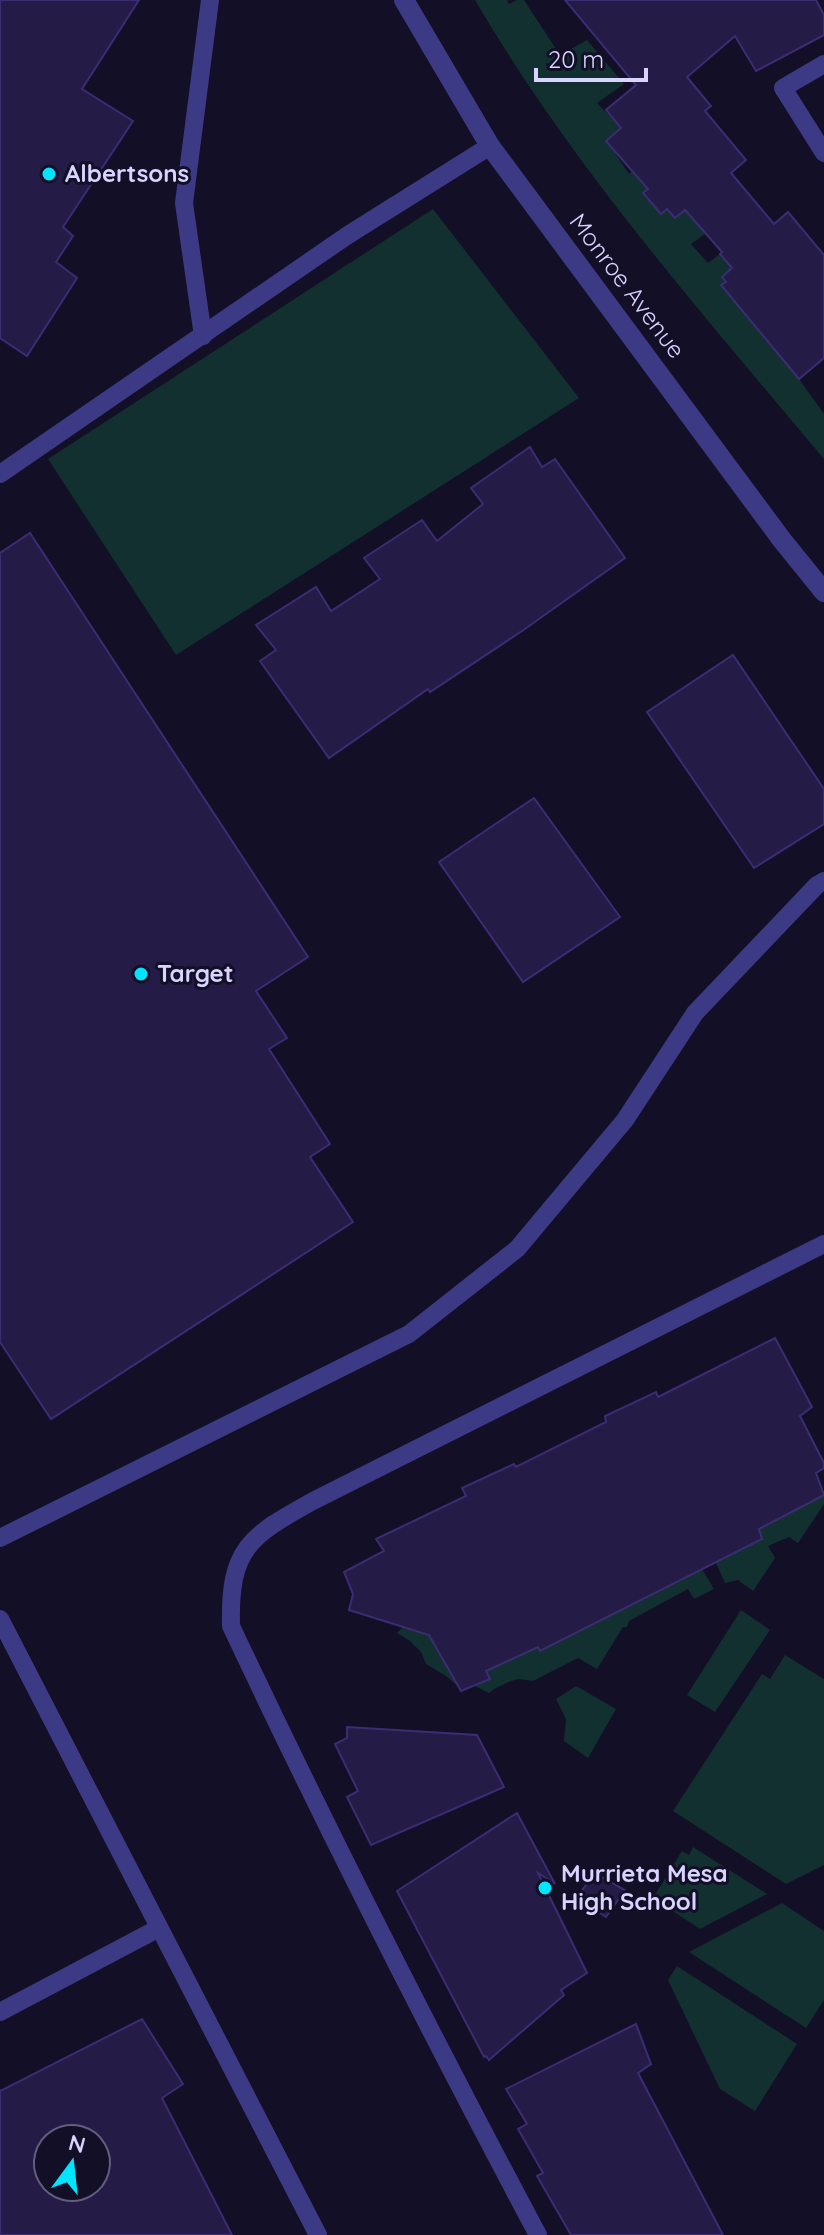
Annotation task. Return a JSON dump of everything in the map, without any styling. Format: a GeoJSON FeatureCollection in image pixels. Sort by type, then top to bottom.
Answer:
{"type":"FeatureCollection","features":[{"type":"Feature","properties":{"kind":"street","name":"Monroe Avenue"},"geometry":{"type":"LineString","coordinates":[[404,0],[490,146],[782,540],[824,592]]}},
{"type":"Feature","properties":{"kind":"lane"},"geometry":{"type":"LineString","coordinates":[[203,336],[184,203],[210,0]]}},
{"type":"Feature","properties":{"kind":"lane"},"geometry":{"type":"LineString","coordinates":[[824,64],[783,88],[824,153]]}},
{"type":"Feature","properties":{"kind":"lane"},"geometry":{"type":"LineString","coordinates":[[0,474],[348,235],[490,146]]}},
{"type":"Feature","properties":{"kind":"lane"},"geometry":{"type":"LineString","coordinates":[[0,1538],[409,1334],[517,1249],[625,1120],[695,1013],[824,881]]}},
{"type":"Feature","properties":{"kind":"lane"},"geometry":{"type":"LineString","coordinates":[[538,2235],[342,1858],[231,1626],[230,1605],[240,1557],[253,1539],[271,1524],[313,1501],[824,1244]]}},
{"type":"Feature","properties":{"kind":"lane"},"geometry":{"type":"LineString","coordinates":[[0,1619],[318,2235]]}},
{"type":"Feature","properties":{"kind":"lane"},"geometry":{"type":"LineString","coordinates":[[0,2012],[159,1928]]}},
{"type":"Feature","properties":{"kind":"green space"},"geometry":{"type":"Polygon","coordinates":[[[475,0],[507,0],[509,4],[524,0],[560,55],[587,40],[624,84],[597,103],[621,128],[607,141],[629,174],[650,149],[669,171],[643,193],[661,214],[667,209],[675,218],[685,210],[705,234],[691,244],[708,263],[720,254],[732,268],[722,276],[726,282],[722,286],[751,320],[775,326],[763,337],[824,414],[824,459],[640,237],[553,121],[475,0]]]}},
{"type":"Feature","properties":{"kind":"green space"},"geometry":{"type":"Polygon","coordinates":[[[433,209],[579,398],[176,655],[48,459],[433,209]]]}},
{"type":"Feature","properties":{"kind":"green space"},"geometry":{"type":"Polygon","coordinates":[[[824,1495],[824,1504],[798,1543],[789,1537],[768,1546],[775,1558],[753,1591],[738,1580],[725,1583],[716,1563],[762,1539],[758,1527],[824,1495]]]}},
{"type":"Feature","properties":{"kind":"green space"},"geometry":{"type":"Polygon","coordinates":[[[702,1569],[714,1589],[694,1599],[688,1589],[629,1621],[597,1669],[578,1658],[533,1681],[511,1681],[489,1693],[475,1686],[490,1679],[487,1671],[499,1665],[496,1659],[534,1638],[541,1651],[702,1569]]]}},
{"type":"Feature","properties":{"kind":"green space"},"geometry":{"type":"Polygon","coordinates":[[[741,1610],[770,1630],[715,1712],[687,1695],[741,1610]]]}},
{"type":"Feature","properties":{"kind":"green space"},"geometry":{"type":"Polygon","coordinates":[[[403,1627],[429,1635],[459,1687],[426,1664],[421,1652],[397,1633],[403,1627]]]}},
{"type":"Feature","properties":{"kind":"green space"},"geometry":{"type":"Polygon","coordinates":[[[785,1655],[824,1679],[824,1865],[786,1884],[673,1811],[762,1674],[770,1679],[785,1655]]]}},
{"type":"Feature","properties":{"kind":"green space"},"geometry":{"type":"Polygon","coordinates":[[[576,1686],[616,1709],[588,1758],[564,1741],[566,1719],[556,1699],[576,1686]]]}},
{"type":"Feature","properties":{"kind":"green space"},"geometry":{"type":"Polygon","coordinates":[[[693,1847],[767,1894],[700,1929],[653,1898],[682,1851],[689,1855],[693,1847]]]}},
{"type":"Feature","properties":{"kind":"green space"},"geometry":{"type":"Polygon","coordinates":[[[782,1903],[824,1931],[824,2000],[806,2028],[689,1952],[782,1903]]]}},
{"type":"Feature","properties":{"kind":"green space"},"geometry":{"type":"Polygon","coordinates":[[[677,1966],[797,2044],[755,2111],[720,2089],[668,1980],[677,1966]]]}},
{"type":"Feature","properties":{"kind":"building","name":"Albertsons"},"geometry":{"type":"Polygon","coordinates":[[[0,0],[139,0],[82,89],[133,121],[63,227],[73,236],[56,262],[77,278],[27,356],[0,338],[0,0]]]}},
{"type":"Feature","properties":{"kind":"building"},"geometry":{"type":"Polygon","coordinates":[[[565,0],[816,0],[824,15],[824,35],[756,71],[735,36],[687,77],[711,106],[705,111],[746,160],[731,173],[774,224],[788,212],[824,255],[824,358],[799,379],[721,285],[726,282],[722,277],[732,268],[720,254],[722,252],[685,210],[675,218],[667,209],[661,214],[643,193],[648,189],[606,141],[621,128],[606,110],[636,85],[565,0]]]}},
{"type":"Feature","properties":{"kind":"building"},"geometry":{"type":"Polygon","coordinates":[[[530,447],[542,467],[555,459],[625,558],[522,631],[430,692],[428,689],[329,758],[260,661],[276,650],[256,625],[316,587],[331,611],[380,579],[364,558],[422,520],[437,541],[483,504],[471,488],[530,447]]]}},
{"type":"Feature","properties":{"kind":"building","name":"Target"},"geometry":{"type":"Polygon","coordinates":[[[30,533],[308,957],[256,991],[287,1038],[269,1049],[330,1144],[310,1157],[353,1222],[51,1419],[0,1342],[0,553],[30,533]]]}},
{"type":"Feature","properties":{"kind":"building"},"geometry":{"type":"Polygon","coordinates":[[[733,655],[824,789],[824,824],[754,868],[647,712],[733,655]]]}},
{"type":"Feature","properties":{"kind":"building"},"geometry":{"type":"Polygon","coordinates":[[[534,798],[620,917],[523,982],[439,862],[534,798]]]}},
{"type":"Feature","properties":{"kind":"building"},"geometry":{"type":"Polygon","coordinates":[[[775,1338],[812,1407],[800,1416],[824,1463],[824,1468],[816,1473],[824,1495],[759,1529],[762,1539],[540,1651],[538,1647],[486,1671],[490,1679],[461,1691],[429,1635],[349,1610],[353,1594],[344,1572],[384,1551],[376,1539],[466,1496],[462,1488],[514,1464],[516,1467],[606,1422],[605,1416],[656,1392],[658,1397],[775,1338]]]}},
{"type":"Feature","properties":{"kind":"building"},"geometry":{"type":"Polygon","coordinates":[[[347,1727],[477,1735],[504,1787],[371,1845],[347,1797],[358,1791],[335,1744],[347,1738],[347,1727]]]}},
{"type":"Feature","properties":{"kind":"building"},"geometry":{"type":"Polygon","coordinates":[[[517,1813],[555,1884],[538,1873],[587,1973],[561,1990],[564,1995],[489,2060],[484,2057],[397,1891],[517,1813]]]}},
{"type":"Feature","properties":{"kind":"building"},"geometry":{"type":"Polygon","coordinates":[[[594,1873],[625,1890],[606,1917],[577,1898],[594,1873]]]}},
{"type":"Feature","properties":{"kind":"building"},"geometry":{"type":"Polygon","coordinates":[[[142,2019],[183,2084],[162,2098],[232,2235],[0,2235],[0,2091],[142,2019]]]}},
{"type":"Feature","properties":{"kind":"building"},"geometry":{"type":"Polygon","coordinates":[[[636,2024],[651,2064],[638,2073],[723,2235],[571,2235],[537,2176],[543,2173],[518,2129],[527,2124],[506,2089],[636,2024]]]}},
{"type":"Feature","properties":{"kind":"place","name":"Albertsons"},"geometry":{"type":"Point","coordinates":[49,174]}},
{"type":"Feature","properties":{"kind":"place","name":"Target"},"geometry":{"type":"Point","coordinates":[141,974]}},
{"type":"Feature","properties":{"kind":"place","name":"Murrieta Mesa High School"},"geometry":{"type":"Point","coordinates":[545,1888]}}]}
